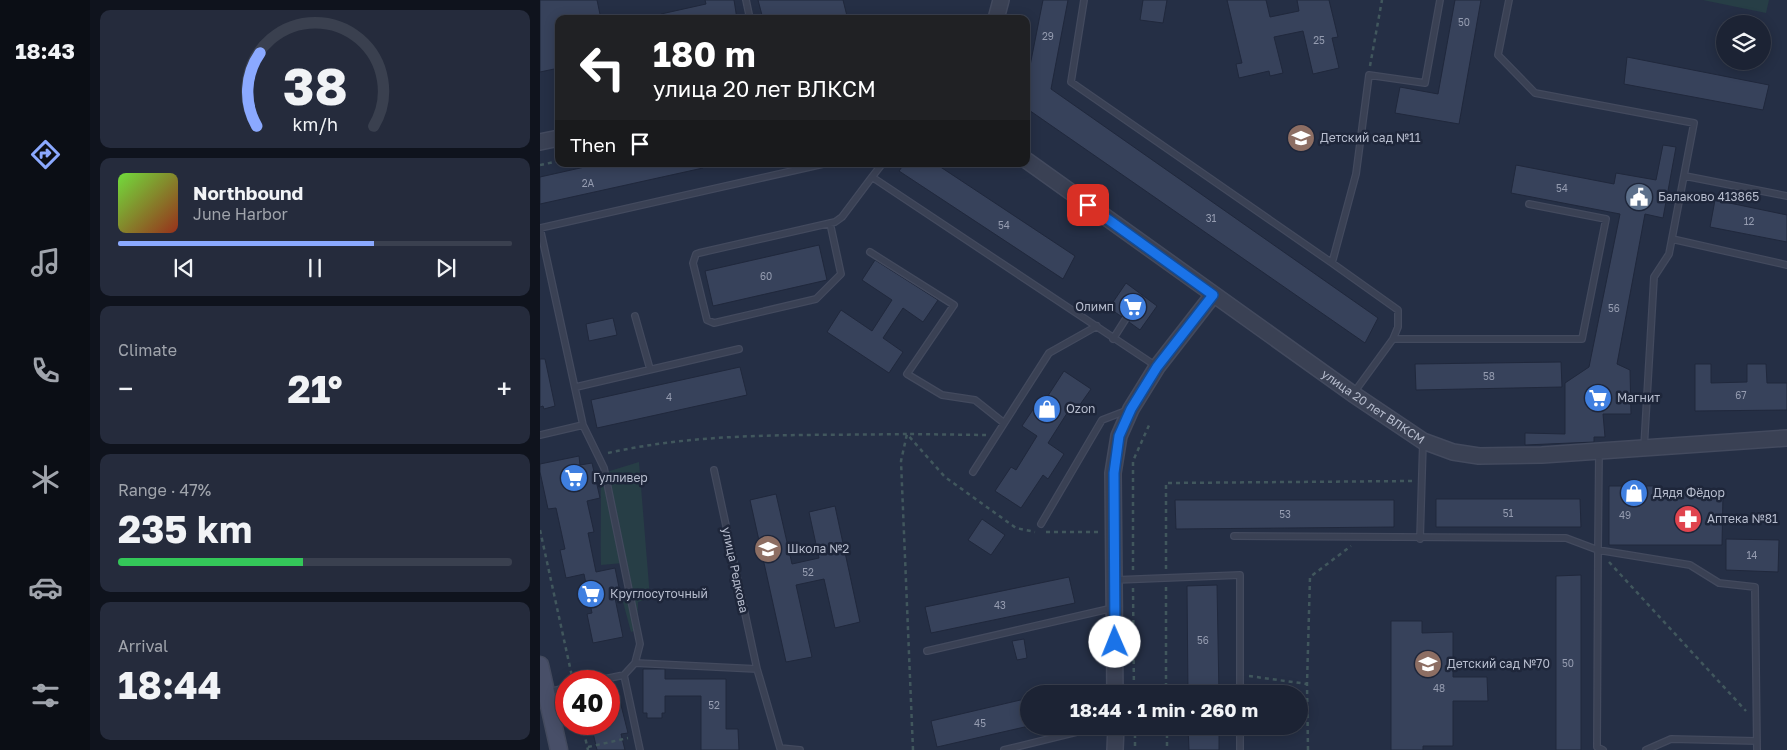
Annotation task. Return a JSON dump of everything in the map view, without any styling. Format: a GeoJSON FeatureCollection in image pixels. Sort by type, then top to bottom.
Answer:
{"type":"FeatureCollection","features":[{"type":"Feature","properties":{"kind":"main road"},"geometry":{"type":"LineString","coordinates":[[542,678],[559,750]]}},
{"type":"Feature","properties":{"kind":"street"},"geometry":{"type":"LineString","coordinates":[[997,15],[1001,0]]}},
{"type":"Feature","properties":{"kind":"street"},"geometry":{"type":"LineString","coordinates":[[540,142],[555,139]]}},
{"type":"Feature","properties":{"kind":"street","name":"улица 20 лет ВЛКСМ"},"geometry":{"type":"LineString","coordinates":[[1030,163],[1352,394],[1423,441],[1453,452],[1479,456],[1599,452],[1787,438]]}},
{"type":"Feature","properties":{"kind":"street"},"geometry":{"type":"LineString","coordinates":[[1115,685],[1114,473],[1119,436],[1131,409],[1157,367],[1213,295]]}},
{"type":"Feature","properties":{"kind":"street"},"geometry":{"type":"LineString","coordinates":[[1115,750],[1116,735]]}},
{"type":"Feature","properties":{"kind":"lane"},"geometry":{"type":"LineString","coordinates":[[746,0],[749,15]]}},
{"type":"Feature","properties":{"kind":"lane"},"geometry":{"type":"LineString","coordinates":[[1084,0],[1071,82],[1332,262],[1398,310],[1398,327],[1393,339],[1352,394]]}},
{"type":"Feature","properties":{"kind":"lane"},"geometry":{"type":"LineString","coordinates":[[1332,262],[1356,174],[1369,75],[1424,83],[1440,0]]}},
{"type":"Feature","properties":{"kind":"lane"},"geometry":{"type":"LineString","coordinates":[[1509,0],[1498,56],[1535,93],[1694,123],[1686,176],[1669,254],[1654,277],[1644,448]]}},
{"type":"Feature","properties":{"kind":"lane"},"geometry":{"type":"LineString","coordinates":[[620,676],[624,675],[635,663],[640,644],[604,468],[584,425],[540,228],[810,167]]}},
{"type":"Feature","properties":{"kind":"lane"},"geometry":{"type":"LineString","coordinates":[[830,223],[841,274],[819,297],[714,323],[707,320],[693,263],[693,258],[696,254],[830,223],[842,217],[880,167]]}},
{"type":"Feature","properties":{"kind":"lane"},"geometry":{"type":"LineString","coordinates":[[1686,176],[1787,196]]}},
{"type":"Feature","properties":{"kind":"lane"},"geometry":{"type":"LineString","coordinates":[[872,177],[1157,367]]}},
{"type":"Feature","properties":{"kind":"lane"},"geometry":{"type":"LineString","coordinates":[[1393,339],[1582,339],[1606,219],[1529,204]]}},
{"type":"Feature","properties":{"kind":"lane"},"geometry":{"type":"LineString","coordinates":[[1672,239],[1787,265]]}},
{"type":"Feature","properties":{"kind":"lane"},"geometry":{"type":"LineString","coordinates":[[870,252],[954,305],[907,374],[942,395],[975,400],[1004,424]]}},
{"type":"Feature","properties":{"kind":"lane"},"geometry":{"type":"LineString","coordinates":[[636,316],[650,369]]}},
{"type":"Feature","properties":{"kind":"lane"},"geometry":{"type":"LineString","coordinates":[[1113,339],[1125,320]]}},
{"type":"Feature","properties":{"kind":"lane"},"geometry":{"type":"LineString","coordinates":[[973,472],[1049,353],[1097,326]]}},
{"type":"Feature","properties":{"kind":"lane"},"geometry":{"type":"LineString","coordinates":[[576,387],[739,349]]}},
{"type":"Feature","properties":{"kind":"lane"},"geometry":{"type":"LineString","coordinates":[[1041,524],[1102,420],[1131,409]]}},
{"type":"Feature","properties":{"kind":"lane"},"geometry":{"type":"LineString","coordinates":[[540,435],[584,425]]}},
{"type":"Feature","properties":{"kind":"lane"},"geometry":{"type":"LineString","coordinates":[[1420,539],[1423,441]]}},
{"type":"Feature","properties":{"kind":"lane"},"geometry":{"type":"LineString","coordinates":[[1599,452],[1597,748],[1603,750]]}},
{"type":"Feature","properties":{"kind":"lane","name":"улица Редкова"},"geometry":{"type":"LineString","coordinates":[[714,470],[757,669],[780,748],[800,750]]}},
{"type":"Feature","properties":{"kind":"lane"},"geometry":{"type":"LineString","coordinates":[[1234,536],[1420,539],[1566,538],[1598,550],[1690,565],[1719,583],[1755,587],[1758,750]]}},
{"type":"Feature","properties":{"kind":"lane"},"geometry":{"type":"LineString","coordinates":[[1115,580],[1240,575],[1240,685]]}},
{"type":"Feature","properties":{"kind":"lane"},"geometry":{"type":"LineString","coordinates":[[927,652],[1114,608]]}},
{"type":"Feature","properties":{"kind":"lane"},"geometry":{"type":"LineString","coordinates":[[635,663],[757,669]]}},
{"type":"Feature","properties":{"kind":"lane"},"geometry":{"type":"LineString","coordinates":[[624,675],[640,750]]}},
{"type":"Feature","properties":{"kind":"lane"},"geometry":{"type":"LineString","coordinates":[[542,678],[555,683]]}},
{"type":"Feature","properties":{"kind":"lane"},"geometry":{"type":"LineString","coordinates":[[1004,750],[1065,735]]}},
{"type":"Feature","properties":{"kind":"lane"},"geometry":{"type":"LineString","coordinates":[[1240,735],[1240,750]]}},
{"type":"Feature","properties":{"kind":"lane"},"geometry":{"type":"LineString","coordinates":[[1646,750],[1671,739],[1758,741]]}},
{"type":"Feature","properties":{"kind":"path"},"geometry":{"type":"LineString","coordinates":[[1369,75],[1382,0]]}},
{"type":"Feature","properties":{"kind":"path"},"geometry":{"type":"LineString","coordinates":[[540,165],[555,162]]}},
{"type":"Feature","properties":{"kind":"path"},"geometry":{"type":"LineString","coordinates":[[1134,685],[1134,461],[1150,423]]}},
{"type":"Feature","properties":{"kind":"path"},"geometry":{"type":"LineString","coordinates":[[907,434],[945,477],[1016,528],[1036,532],[1114,532]]}},
{"type":"Feature","properties":{"kind":"path"},"geometry":{"type":"LineString","coordinates":[[907,434],[901,461],[913,750]]}},
{"type":"Feature","properties":{"kind":"path"},"geometry":{"type":"LineString","coordinates":[[598,455],[650,443],[712,438],[907,434],[996,435]]}},
{"type":"Feature","properties":{"kind":"path"},"geometry":{"type":"LineString","coordinates":[[540,530],[571,670]]}},
{"type":"Feature","properties":{"kind":"path"},"geometry":{"type":"LineString","coordinates":[[1308,750],[1307,684],[1310,577],[1362,538]]}},
{"type":"Feature","properties":{"kind":"path"},"geometry":{"type":"LineString","coordinates":[[1598,550],[1758,723]]}},
{"type":"Feature","properties":{"kind":"path"},"geometry":{"type":"LineString","coordinates":[[1240,675],[1307,684]]}},
{"type":"Feature","properties":{"kind":"path"},"geometry":{"type":"LineString","coordinates":[[585,735],[588,749],[636,736]]}},
{"type":"Feature","properties":{"kind":"path"},"geometry":{"type":"LineString","coordinates":[[1135,735],[1135,750]]}},
{"type":"Feature","properties":{"kind":"path"},"geometry":{"type":"LineString","coordinates":[[1167,735],[1167,750]]}},
{"type":"Feature","properties":{"kind":"shaded area"},"geometry":{"type":"Polygon","coordinates":[[[1703,0],[1769,0],[1766,13],[1703,0]]]}},
{"type":"Feature","properties":{"kind":"shaded area"},"geometry":{"type":"Polygon","coordinates":[[[639,462],[650,598],[638,602],[637,630],[631,632],[623,602],[631,598],[623,563],[601,565],[600,474],[639,462]]]}},
{"type":"Feature","properties":{"kind":"building"},"geometry":{"type":"Polygon","coordinates":[[[540,0],[597,0],[600,15],[555,15],[555,69],[540,72],[540,0]]]}},
{"type":"Feature","properties":{"kind":"building"},"geometry":{"type":"Polygon","coordinates":[[[705,0],[734,0],[736,15],[661,15],[661,14],[706,4],[705,0]]]}},
{"type":"Feature","properties":{"kind":"building"},"geometry":{"type":"Polygon","coordinates":[[[758,0],[843,0],[847,15],[762,15],[758,0]]]}},
{"type":"Feature","properties":{"kind":"building"},"geometry":{"type":"Polygon","coordinates":[[[1043,0],[1068,0],[1051,89],[1378,318],[1365,343],[1030,111],[1030,66],[1043,0]]]}},
{"type":"Feature","properties":{"kind":"building"},"geometry":{"type":"Polygon","coordinates":[[[1143,0],[1167,0],[1163,23],[1140,20],[1143,0]]]}},
{"type":"Feature","properties":{"kind":"building"},"geometry":{"type":"Polygon","coordinates":[[[1227,0],[1266,0],[1270,17],[1299,11],[1297,0],[1329,0],[1338,37],[1332,38],[1339,68],[1313,74],[1303,31],[1274,37],[1283,73],[1270,76],[1269,71],[1239,78],[1236,64],[1242,63],[1227,0]]]}},
{"type":"Feature","properties":{"kind":"building"},"geometry":{"type":"Polygon","coordinates":[[[1455,0],[1481,0],[1459,124],[1395,113],[1400,87],[1438,94],[1455,0]]]}},
{"type":"Feature","properties":{"kind":"building"},"geometry":{"type":"Polygon","coordinates":[[[1627,57],[1769,85],[1763,110],[1624,84],[1627,57]]]}},
{"type":"Feature","properties":{"kind":"building"},"geometry":{"type":"Polygon","coordinates":[[[1663,145],[1676,147],[1663,218],[1645,214],[1617,364],[1630,370],[1631,414],[1603,414],[1605,437],[1594,437],[1594,442],[1525,445],[1525,433],[1565,434],[1565,383],[1589,367],[1620,214],[1511,193],[1516,165],[1614,184],[1616,173],[1656,180],[1663,145]]]}},
{"type":"Feature","properties":{"kind":"building"},"geometry":{"type":"Polygon","coordinates":[[[585,167],[703,168],[540,204],[540,177],[585,167]]]}},
{"type":"Feature","properties":{"kind":"building"},"geometry":{"type":"Polygon","coordinates":[[[902,167],[941,167],[1075,256],[1063,279],[899,171],[902,167]]]}},
{"type":"Feature","properties":{"kind":"building"},"geometry":{"type":"Polygon","coordinates":[[[1715,200],[1787,215],[1787,242],[1710,227],[1715,200]]]}},
{"type":"Feature","properties":{"kind":"building"},"geometry":{"type":"Polygon","coordinates":[[[819,245],[827,280],[713,306],[705,271],[819,245]]]}},
{"type":"Feature","properties":{"kind":"building"},"geometry":{"type":"Polygon","coordinates":[[[875,260],[938,300],[923,322],[903,308],[883,338],[903,352],[889,373],[827,332],[841,310],[872,331],[892,300],[862,280],[875,260]]]}},
{"type":"Feature","properties":{"kind":"building","name":"Олимп"},"geometry":{"type":"Polygon","coordinates":[[[1126,283],[1157,306],[1140,330],[1129,322],[1128,316],[1122,317],[1109,308],[1126,283]]]}},
{"type":"Feature","properties":{"kind":"building"},"geometry":{"type":"Polygon","coordinates":[[[613,318],[617,335],[589,341],[586,324],[613,318]]]}},
{"type":"Feature","properties":{"kind":"building"},"geometry":{"type":"Polygon","coordinates":[[[540,359],[545,359],[555,406],[544,409],[543,406],[540,407],[540,359]]]}},
{"type":"Feature","properties":{"kind":"building"},"geometry":{"type":"Polygon","coordinates":[[[1561,362],[1562,387],[1416,390],[1415,364],[1561,362]]]}},
{"type":"Feature","properties":{"kind":"building"},"geometry":{"type":"Polygon","coordinates":[[[1695,364],[1711,364],[1711,383],[1747,382],[1747,364],[1766,364],[1767,383],[1787,383],[1787,410],[1695,411],[1695,364]]]}},
{"type":"Feature","properties":{"kind":"building"},"geometry":{"type":"Polygon","coordinates":[[[740,367],[747,395],[597,428],[591,400],[740,367]]]}},
{"type":"Feature","properties":{"kind":"building"},"geometry":{"type":"Polygon","coordinates":[[[1064,371],[1091,389],[1074,413],[1069,410],[1048,443],[1064,454],[1048,479],[1043,475],[1021,508],[995,491],[1011,467],[1016,470],[1037,436],[1022,426],[1038,402],[1042,405],[1064,371]]]}},
{"type":"Feature","properties":{"kind":"building"},"geometry":{"type":"Polygon","coordinates":[[[579,456],[580,465],[592,463],[600,498],[587,501],[594,532],[588,533],[596,572],[615,568],[621,597],[615,598],[623,637],[593,643],[587,614],[592,613],[584,574],[566,578],[560,550],[565,549],[556,508],[548,509],[540,472],[540,464],[579,456]]]}},
{"type":"Feature","properties":{"kind":"building"},"geometry":{"type":"Polygon","coordinates":[[[1609,486],[1662,486],[1662,492],[1723,494],[1722,545],[1609,545],[1609,486]]]}},
{"type":"Feature","properties":{"kind":"building"},"geometry":{"type":"Polygon","coordinates":[[[776,494],[792,564],[819,558],[809,512],[835,506],[860,622],[835,628],[824,579],[796,585],[812,657],[786,662],[750,500],[776,494]]]}},
{"type":"Feature","properties":{"kind":"building"},"geometry":{"type":"Polygon","coordinates":[[[1436,499],[1580,499],[1581,527],[1436,527],[1436,499]]]}},
{"type":"Feature","properties":{"kind":"building"},"geometry":{"type":"Polygon","coordinates":[[[1175,500],[1394,500],[1394,527],[1176,529],[1175,500]]]}},
{"type":"Feature","properties":{"kind":"building"},"geometry":{"type":"Polygon","coordinates":[[[982,519],[1005,535],[991,555],[968,540],[982,519]]]}},
{"type":"Feature","properties":{"kind":"building"},"geometry":{"type":"Polygon","coordinates":[[[1726,539],[1779,540],[1778,572],[1726,570],[1726,539]]]}},
{"type":"Feature","properties":{"kind":"building"},"geometry":{"type":"Polygon","coordinates":[[[1581,575],[1581,750],[1556,750],[1556,576],[1581,575]]]}},
{"type":"Feature","properties":{"kind":"building"},"geometry":{"type":"Polygon","coordinates":[[[1069,577],[1075,603],[931,633],[925,607],[1069,577]]]}},
{"type":"Feature","properties":{"kind":"building"},"geometry":{"type":"Polygon","coordinates":[[[1217,585],[1219,685],[1188,685],[1187,586],[1217,585]]]}},
{"type":"Feature","properties":{"kind":"building"},"geometry":{"type":"Polygon","coordinates":[[[1391,621],[1422,621],[1422,633],[1453,632],[1453,677],[1487,677],[1488,701],[1453,701],[1453,746],[1423,746],[1423,750],[1391,750],[1391,621]]]}},
{"type":"Feature","properties":{"kind":"building"},"geometry":{"type":"Polygon","coordinates":[[[1024,639],[1027,658],[1017,660],[1012,641],[1024,639]]]}},
{"type":"Feature","properties":{"kind":"building"},"geometry":{"type":"Polygon","coordinates":[[[643,669],[665,669],[665,679],[726,679],[726,729],[738,729],[739,750],[701,750],[701,696],[665,696],[665,713],[662,713],[662,718],[647,718],[647,713],[643,713],[643,669]]]}},
{"type":"Feature","properties":{"kind":"building"},"geometry":{"type":"Polygon","coordinates":[[[1020,700],[1020,728],[937,747],[931,721],[1020,700]]]}},
{"type":"Feature","properties":{"kind":"building"},"geometry":{"type":"Polygon","coordinates":[[[620,701],[628,733],[621,734],[625,750],[597,750],[594,735],[620,735],[620,701]]]}},
{"type":"Feature","properties":{"kind":"building"},"geometry":{"type":"Polygon","coordinates":[[[1188,735],[1219,735],[1219,750],[1189,750],[1188,735]]]}},
{"type":"Feature","properties":{"kind":"place","name":"Детский сад №11"},"geometry":{"type":"Point","coordinates":[1301,138]}},
{"type":"Feature","properties":{"kind":"place","name":"Балаково 413865"},"geometry":{"type":"Point","coordinates":[1639,197]}},
{"type":"Feature","properties":{"kind":"place","name":"Олимп"},"geometry":{"type":"Point","coordinates":[1133,307]}},
{"type":"Feature","properties":{"kind":"place","name":"Магнит"},"geometry":{"type":"Point","coordinates":[1598,398]}},
{"type":"Feature","properties":{"kind":"place","name":"Ozon"},"geometry":{"type":"Point","coordinates":[1047,409]}},
{"type":"Feature","properties":{"kind":"place","name":"Гулливер"},"geometry":{"type":"Point","coordinates":[574,478]}},
{"type":"Feature","properties":{"kind":"place","name":"Дядя Фёдор"},"geometry":{"type":"Point","coordinates":[1634,493]}},
{"type":"Feature","properties":{"kind":"place","name":"Аптека №81"},"geometry":{"type":"Point","coordinates":[1688,519]}},
{"type":"Feature","properties":{"kind":"place","name":"Школа №2"},"geometry":{"type":"Point","coordinates":[768,549]}},
{"type":"Feature","properties":{"kind":"place","name":"Круглосуточный"},"geometry":{"type":"Point","coordinates":[591,594]}},
{"type":"Feature","properties":{"kind":"place","name":"Детский сад №70"},"geometry":{"type":"Point","coordinates":[1428,664]}},
{"type":"Feature","properties":{"kind":"route"},"geometry":{"type":"LineString","coordinates":[[1088,205],[1213,295],[1157,367],[1131,409],[1119,436],[1114,473],[1115,642]]}}]}
